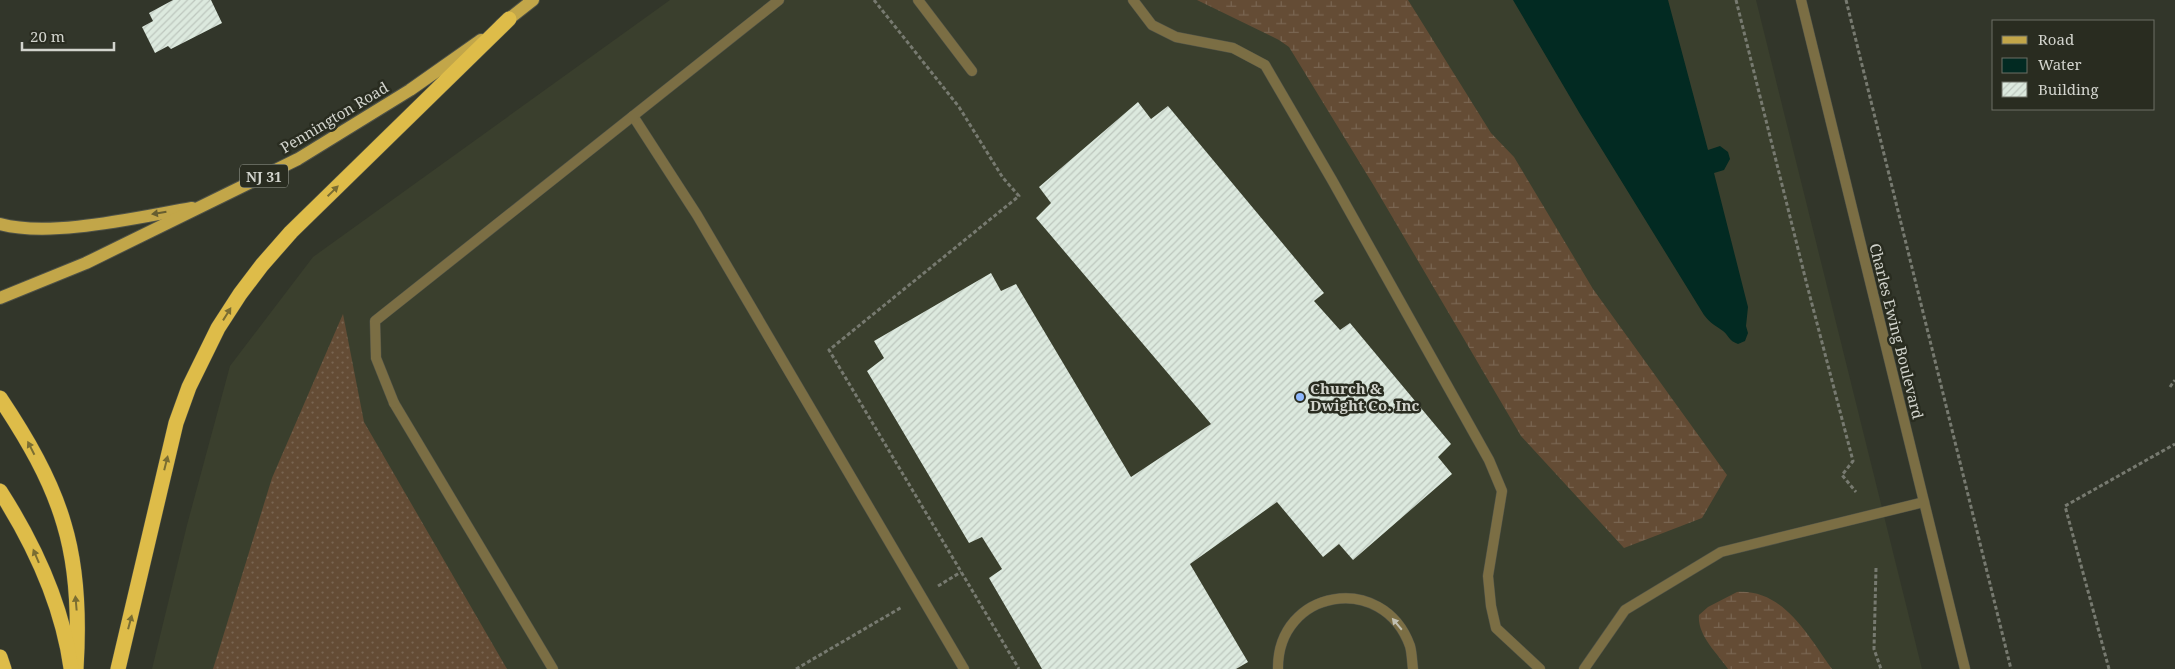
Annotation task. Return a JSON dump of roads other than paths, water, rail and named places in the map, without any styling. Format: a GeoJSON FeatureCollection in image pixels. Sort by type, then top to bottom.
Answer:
{"type":"FeatureCollection","features":[{"type":"Feature","properties":{"kind":"highway"},"geometry":{"type":"LineString","coordinates":[[118,669],[176,423],[192,380],[218,328],[240,294],[291,232],[509,20]]}},
{"type":"Feature","properties":{"kind":"highway"},"geometry":{"type":"LineString","coordinates":[[0,398],[30,445],[56,500],[65,525],[77,604],[78,638],[76,669]]}},
{"type":"Feature","properties":{"kind":"highway"},"geometry":{"type":"LineString","coordinates":[[0,491],[34,550],[50,590],[62,626],[71,669]]}},
{"type":"Feature","properties":{"kind":"highway"},"geometry":{"type":"LineString","coordinates":[[0,657],[4,669]]}},
{"type":"Feature","properties":{"kind":"main road","name":"Pennington Road"},"geometry":{"type":"LineString","coordinates":[[0,298],[86,263],[298,160],[410,90],[509,20],[534,0]]}},
{"type":"Feature","properties":{"kind":"main road"},"geometry":{"type":"LineString","coordinates":[[0,224],[47,228],[103,223],[207,205]]}},
{"type":"Feature","properties":{"kind":"street"},"geometry":{"type":"LineString","coordinates":[[553,669],[394,403],[376,358],[375,321],[779,0]]}},
{"type":"Feature","properties":{"kind":"street"},"geometry":{"type":"LineString","coordinates":[[918,0],[972,71]]}},
{"type":"Feature","properties":{"kind":"street"},"geometry":{"type":"LineString","coordinates":[[1133,0],[1152,25],[1176,37],[1232,48],[1265,65],[1332,180],[1489,460],[1502,491],[1488,576],[1491,606],[1496,628],[1540,669]]}},
{"type":"Feature","properties":{"kind":"street","name":"Charles Ewing Boulevard"},"geometry":{"type":"LineString","coordinates":[[1801,0],[1965,669]]}},
{"type":"Feature","properties":{"kind":"street"},"geometry":{"type":"LineString","coordinates":[[634,116],[697,215],[964,669]]}},
{"type":"Feature","properties":{"kind":"street"},"geometry":{"type":"LineString","coordinates":[[1584,669],[1625,610],[1721,552],[1924,502]]}},
{"type":"Feature","properties":{"kind":"street"},"geometry":{"type":"LineString","coordinates":[[1278,669],[1278,654],[1285,632],[1300,614],[1319,602],[1341,597],[1364,600],[1384,610],[1401,626],[1411,648],[1413,669]]}},
{"type":"Feature","properties":{"kind":"water"},"geometry":{"type":"Polygon","coordinates":[[[1513,0],[1668,0],[1708,150],[1720,146],[1728,152],[1730,159],[1724,170],[1714,173],[1748,307],[1746,326],[1748,333],[1745,341],[1738,344],[1732,341],[1704,315],[1580,114],[1513,0]]]}},
{"type":"Feature","properties":{"kind":"place","name":"Church & Dwight Co. Inc"},"geometry":{"type":"Point","coordinates":[1300,397]}}]}
